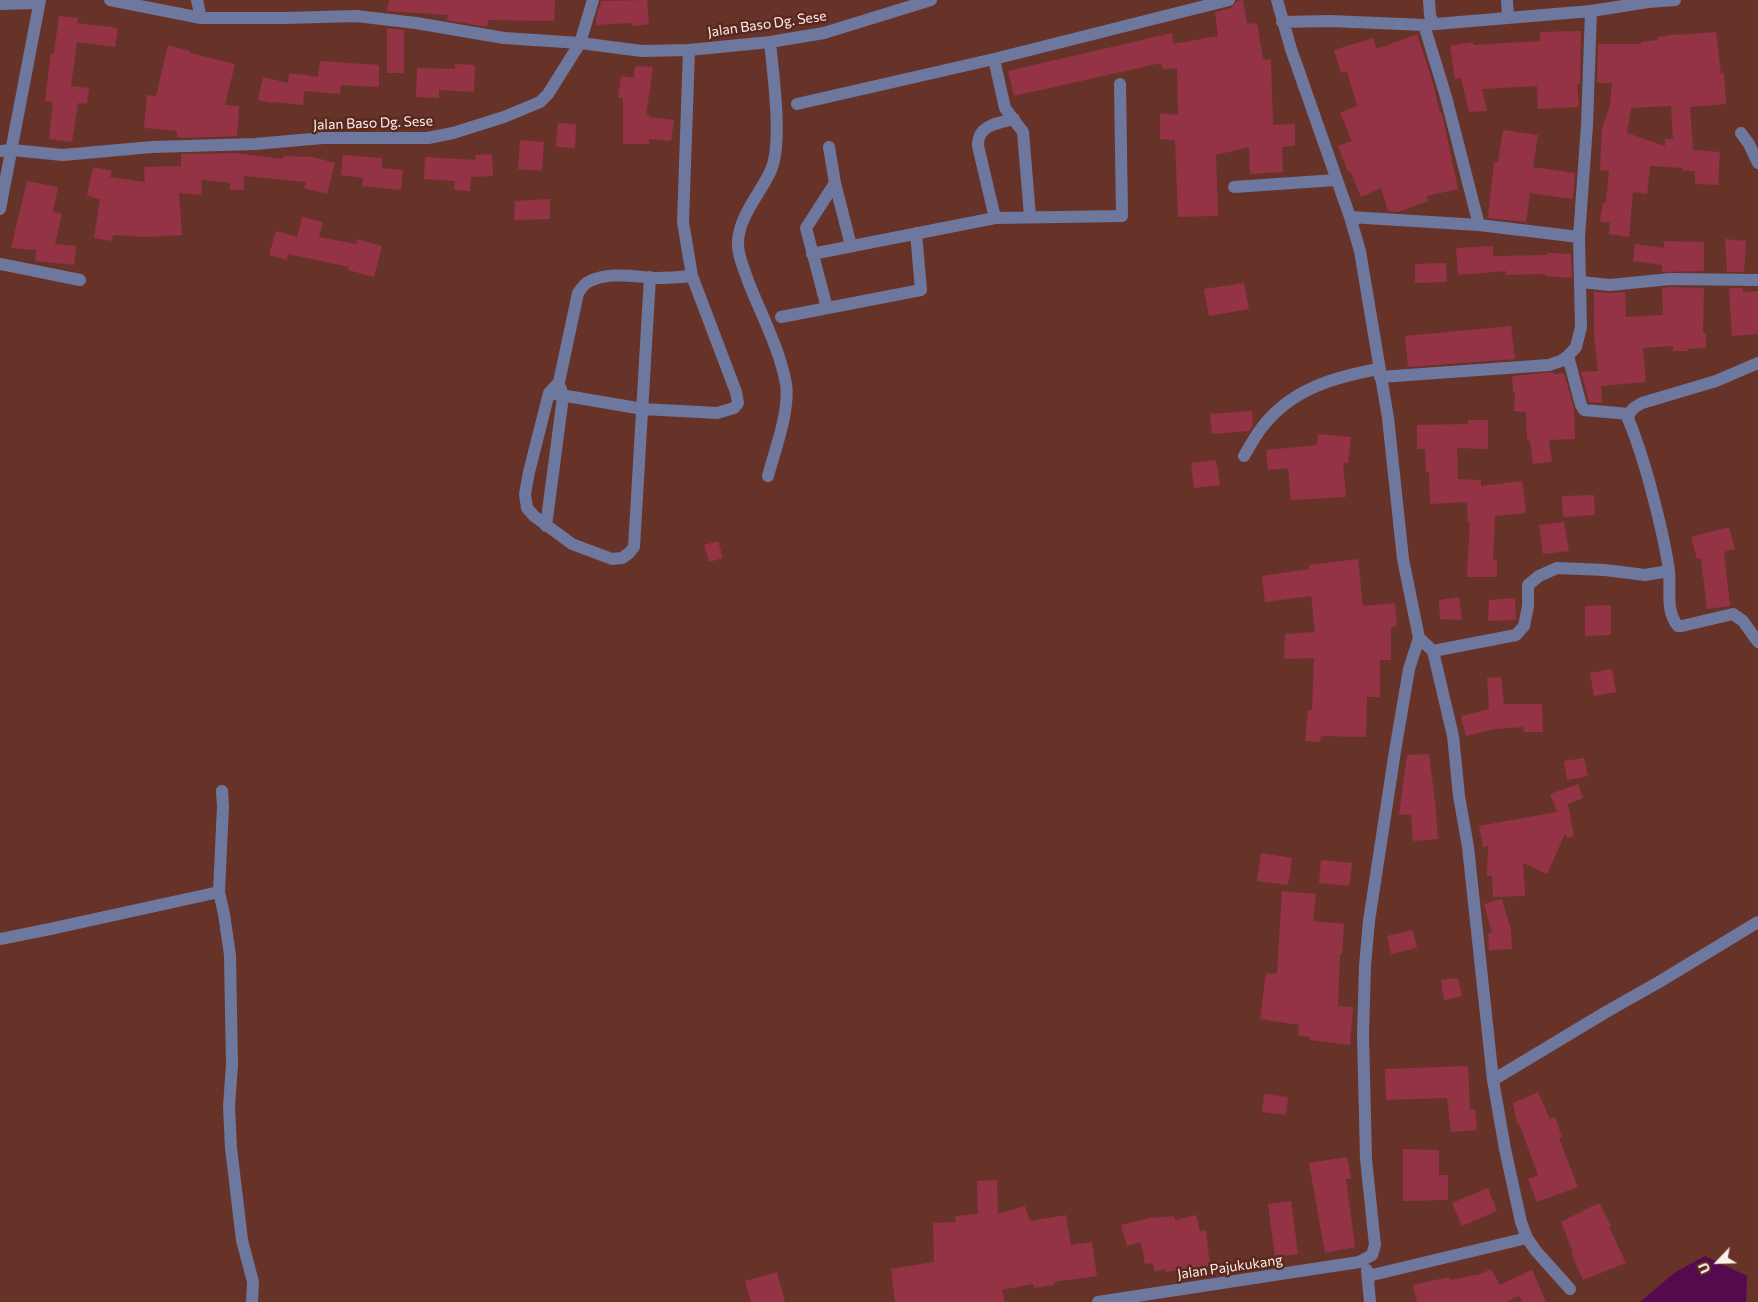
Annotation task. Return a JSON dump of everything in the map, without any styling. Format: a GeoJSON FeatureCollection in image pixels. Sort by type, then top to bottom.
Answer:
{"type":"FeatureCollection","features":[{"type":"Feature","properties":{"kind":"street"},"geometry":{"type":"LineString","coordinates":[[110,0],[201,18],[356,16],[504,38],[580,43],[593,0]]}},
{"type":"Feature","properties":{"kind":"street"},"geometry":{"type":"LineString","coordinates":[[197,0],[201,18]]}},
{"type":"Feature","properties":{"kind":"street","name":"Jalan Baso Dg. Sese"},"geometry":{"type":"LineString","coordinates":[[6,151],[62,155],[152,146],[255,144],[323,138],[428,138],[453,133],[513,114],[540,102],[548,94],[580,43],[642,51],[689,50],[770,42],[824,33],[931,0]]}},
{"type":"Feature","properties":{"kind":"street"},"geometry":{"type":"LineString","coordinates":[[797,104],[994,59],[1229,0]]}},
{"type":"Feature","properties":{"kind":"street"},"geometry":{"type":"LineString","coordinates":[[1277,0],[1282,22],[1360,251],[1388,418],[1403,559],[1420,638],[1409,669],[1395,751],[1370,912],[1365,966],[1366,1159],[1375,1245],[1372,1255],[1366,1260],[1370,1302]]}},
{"type":"Feature","properties":{"kind":"street"},"geometry":{"type":"LineString","coordinates":[[1428,0],[1429,25],[1479,225]]}},
{"type":"Feature","properties":{"kind":"street"},"geometry":{"type":"LineString","coordinates":[[1507,0],[1508,18]]}},
{"type":"Feature","properties":{"kind":"street"},"geometry":{"type":"LineString","coordinates":[[1282,22],[1330,21],[1429,25],[1591,11],[1648,1],[1675,0]]}},
{"type":"Feature","properties":{"kind":"street"},"geometry":{"type":"LineString","coordinates":[[0,4],[39,1],[6,151],[0,209]]}},
{"type":"Feature","properties":{"kind":"street"},"geometry":{"type":"LineString","coordinates":[[1244,456],[1259,430],[1276,412],[1304,391],[1341,376],[1549,365],[1561,361],[1576,347],[1581,327],[1579,237],[1587,125],[1591,11]]}},
{"type":"Feature","properties":{"kind":"street"},"geometry":{"type":"LineString","coordinates":[[768,476],[787,402],[786,384],[778,356],[740,260],[738,242],[741,224],[772,169],[775,157],[777,133],[770,42]]}},
{"type":"Feature","properties":{"kind":"street"},"geometry":{"type":"LineString","coordinates":[[549,393],[563,397],[643,409],[717,413],[734,408],[738,403],[736,392],[692,276],[683,222],[689,50]]}},
{"type":"Feature","properties":{"kind":"street"},"geometry":{"type":"LineString","coordinates":[[994,59],[1006,108],[1024,132],[1030,216]]}},
{"type":"Feature","properties":{"kind":"street"},"geometry":{"type":"LineString","coordinates":[[812,254],[995,218],[1122,216],[1120,84]]}},
{"type":"Feature","properties":{"kind":"street"},"geometry":{"type":"LineString","coordinates":[[995,218],[978,146],[978,138],[985,128],[1014,119]]}},
{"type":"Feature","properties":{"kind":"street"},"geometry":{"type":"LineString","coordinates":[[1741,133],[1749,144],[1758,163]]}},
{"type":"Feature","properties":{"kind":"street"},"geometry":{"type":"LineString","coordinates":[[829,147],[835,183],[851,246]]}},
{"type":"Feature","properties":{"kind":"street"},"geometry":{"type":"LineString","coordinates":[[1234,187],[1336,180]]}},
{"type":"Feature","properties":{"kind":"street"},"geometry":{"type":"LineString","coordinates":[[827,308],[806,228],[835,183]]}},
{"type":"Feature","properties":{"kind":"street"},"geometry":{"type":"LineString","coordinates":[[1350,217],[1479,225],[1579,237]]}},
{"type":"Feature","properties":{"kind":"street"},"geometry":{"type":"LineString","coordinates":[[782,317],[921,290],[916,233]]}},
{"type":"Feature","properties":{"kind":"street"},"geometry":{"type":"LineString","coordinates":[[0,264],[80,280]]}},
{"type":"Feature","properties":{"kind":"street"},"geometry":{"type":"LineString","coordinates":[[546,526],[563,397],[559,382],[578,293],[586,282],[604,276],[650,278],[692,276]]}},
{"type":"Feature","properties":{"kind":"street"},"geometry":{"type":"LineString","coordinates":[[559,382],[549,393],[525,494],[527,508],[546,526],[572,544],[612,559],[622,558],[634,547],[650,278]]}},
{"type":"Feature","properties":{"kind":"street"},"geometry":{"type":"LineString","coordinates":[[1581,282],[1610,284],[1670,279],[1758,280]]}},
{"type":"Feature","properties":{"kind":"street"},"geometry":{"type":"LineString","coordinates":[[1568,356],[1584,410],[1629,414]]}},
{"type":"Feature","properties":{"kind":"street"},"geometry":{"type":"LineString","coordinates":[[1758,363],[1716,381],[1642,403],[1634,408],[1629,414],[1628,419],[1661,524],[1669,571],[1670,611],[1673,620],[1678,626],[1733,614],[1743,621],[1758,642]]}},
{"type":"Feature","properties":{"kind":"street"},"geometry":{"type":"LineString","coordinates":[[1433,651],[1516,635],[1524,626],[1528,606],[1528,585],[1539,576],[1557,568],[1605,570],[1645,575],[1669,571]]}},
{"type":"Feature","properties":{"kind":"street"},"geometry":{"type":"LineString","coordinates":[[1420,638],[1433,651],[1453,736],[1459,796],[1468,848],[1493,1080],[1505,1149],[1521,1222],[1527,1238],[1547,1265],[1570,1289]]}},
{"type":"Feature","properties":{"kind":"street"},"geometry":{"type":"LineString","coordinates":[[222,791],[219,892],[230,955],[232,1065],[229,1106],[231,1148],[242,1240],[253,1282],[252,1302]]}},
{"type":"Feature","properties":{"kind":"street"},"geometry":{"type":"LineString","coordinates":[[0,939],[219,892]]}},
{"type":"Feature","properties":{"kind":"street"},"geometry":{"type":"LineString","coordinates":[[1493,1080],[1758,922]]}},
{"type":"Feature","properties":{"kind":"street"},"geometry":{"type":"LineString","coordinates":[[1368,1276],[1527,1238]]}},
{"type":"Feature","properties":{"kind":"street","name":"Jalan Pajukukang"},"geometry":{"type":"LineString","coordinates":[[1098,1302],[1352,1264],[1366,1260]]}},
{"type":"Feature","properties":{"kind":"shaded area"},"geometry":{"type":"Polygon","coordinates":[[[1705,1256],[1747,1276],[1746,1302],[1640,1302],[1674,1273],[1705,1256]]]}},
{"type":"Feature","properties":{"kind":"building"},"geometry":{"type":"Polygon","coordinates":[[[389,0],[555,0],[554,21],[488,20],[487,27],[447,20],[448,15],[387,11],[389,0]]]}},
{"type":"Feature","properties":{"kind":"building"},"geometry":{"type":"Polygon","coordinates":[[[647,0],[649,24],[633,26],[632,23],[596,25],[601,1],[647,0]]]}},
{"type":"Feature","properties":{"kind":"building"},"geometry":{"type":"Polygon","coordinates":[[[1243,0],[1247,24],[1257,23],[1263,59],[1271,60],[1273,125],[1295,124],[1295,146],[1282,147],[1283,172],[1250,174],[1249,147],[1216,155],[1218,216],[1178,217],[1175,140],[1160,139],[1160,113],[1178,115],[1177,68],[1163,69],[1161,63],[1014,96],[1008,71],[1172,33],[1173,44],[1218,36],[1215,12],[1231,8],[1237,1],[1243,0]]]}},
{"type":"Feature","properties":{"kind":"building"},"geometry":{"type":"Polygon","coordinates":[[[59,16],[78,18],[77,23],[118,28],[115,47],[77,42],[71,86],[89,88],[87,104],[78,103],[72,142],[49,139],[53,102],[45,101],[51,53],[54,53],[59,16]]]}},
{"type":"Feature","properties":{"kind":"building"},"geometry":{"type":"Polygon","coordinates":[[[387,28],[404,30],[404,73],[387,73],[387,28]]]}},
{"type":"Feature","properties":{"kind":"building"},"geometry":{"type":"Polygon","coordinates":[[[1581,31],[1580,84],[1577,84],[1579,107],[1538,109],[1537,86],[1482,89],[1487,111],[1469,112],[1461,78],[1455,79],[1450,46],[1473,42],[1473,45],[1540,41],[1540,32],[1581,31]]]}},
{"type":"Feature","properties":{"kind":"building"},"geometry":{"type":"Polygon","coordinates":[[[1716,32],[1721,74],[1724,73],[1726,104],[1690,107],[1693,150],[1720,152],[1718,185],[1695,184],[1695,171],[1682,170],[1683,168],[1650,166],[1647,194],[1633,192],[1629,237],[1609,234],[1610,223],[1600,221],[1603,203],[1606,203],[1609,171],[1600,170],[1602,128],[1610,105],[1612,83],[1597,83],[1598,44],[1641,44],[1641,42],[1658,40],[1657,37],[1716,32]],[[1671,106],[1631,108],[1627,133],[1665,146],[1665,139],[1673,139],[1671,106]]]}},
{"type":"Feature","properties":{"kind":"building"},"geometry":{"type":"Polygon","coordinates":[[[1417,34],[1433,83],[1440,113],[1442,113],[1458,189],[1427,196],[1428,201],[1398,212],[1388,211],[1381,188],[1361,197],[1350,171],[1348,172],[1338,146],[1352,141],[1340,113],[1357,106],[1347,71],[1341,73],[1334,50],[1373,38],[1377,49],[1417,34]]]}},
{"type":"Feature","properties":{"kind":"building"},"geometry":{"type":"Polygon","coordinates":[[[168,45],[190,51],[190,53],[235,64],[225,105],[239,106],[237,136],[182,138],[177,137],[177,131],[144,128],[147,95],[156,96],[168,45]]]}},
{"type":"Feature","properties":{"kind":"building"},"geometry":{"type":"Polygon","coordinates":[[[320,61],[379,65],[379,87],[341,85],[340,94],[304,91],[303,105],[258,100],[263,77],[288,83],[289,73],[318,77],[320,61]]]}},
{"type":"Feature","properties":{"kind":"building"},"geometry":{"type":"Polygon","coordinates":[[[455,64],[475,65],[474,92],[439,90],[439,98],[416,97],[417,68],[455,69],[455,64]]]}},
{"type":"Feature","properties":{"kind":"building"},"geometry":{"type":"Polygon","coordinates":[[[635,66],[653,67],[646,115],[674,120],[671,141],[649,139],[649,144],[623,144],[623,98],[618,98],[621,76],[634,78],[635,66]]]}},
{"type":"Feature","properties":{"kind":"building"},"geometry":{"type":"Polygon","coordinates":[[[558,123],[576,124],[575,148],[556,147],[558,123]]]}},
{"type":"Feature","properties":{"kind":"building"},"geometry":{"type":"Polygon","coordinates":[[[1503,130],[1538,135],[1533,167],[1575,173],[1573,199],[1530,193],[1526,222],[1488,218],[1494,162],[1498,162],[1503,130]]]}},
{"type":"Feature","properties":{"kind":"building"},"geometry":{"type":"Polygon","coordinates":[[[520,140],[544,142],[542,171],[518,169],[520,140]]]}},
{"type":"Feature","properties":{"kind":"building"},"geometry":{"type":"Polygon","coordinates":[[[236,153],[283,159],[283,156],[313,157],[335,163],[327,194],[304,188],[306,182],[244,176],[244,190],[230,190],[230,183],[202,180],[201,195],[179,193],[182,235],[147,237],[113,235],[112,241],[94,238],[100,199],[87,196],[93,167],[112,171],[110,177],[145,182],[144,167],[181,166],[181,154],[236,153]]]}},
{"type":"Feature","properties":{"kind":"building"},"geometry":{"type":"Polygon","coordinates":[[[492,154],[493,176],[471,177],[470,191],[454,190],[455,181],[424,179],[425,157],[476,160],[475,155],[492,154]]]}},
{"type":"Feature","properties":{"kind":"building"},"geometry":{"type":"Polygon","coordinates":[[[343,155],[382,158],[382,168],[403,170],[401,190],[362,186],[363,178],[341,175],[343,155]]]}},
{"type":"Feature","properties":{"kind":"building"},"geometry":{"type":"Polygon","coordinates":[[[27,181],[58,187],[53,212],[62,214],[55,244],[76,246],[74,265],[35,261],[36,250],[11,248],[27,181]]]}},
{"type":"Feature","properties":{"kind":"building"},"geometry":{"type":"Polygon","coordinates":[[[550,199],[550,219],[514,220],[515,201],[550,199]]]}},
{"type":"Feature","properties":{"kind":"building"},"geometry":{"type":"Polygon","coordinates":[[[302,217],[323,222],[319,237],[356,244],[357,239],[382,246],[374,277],[348,270],[349,267],[288,254],[287,260],[269,255],[276,231],[297,237],[302,217]]]}},
{"type":"Feature","properties":{"kind":"building"},"geometry":{"type":"Polygon","coordinates":[[[1725,239],[1746,241],[1744,272],[1727,272],[1725,239]]]}},
{"type":"Feature","properties":{"kind":"building"},"geometry":{"type":"Polygon","coordinates":[[[1664,241],[1704,242],[1704,271],[1662,272],[1662,265],[1633,261],[1635,244],[1664,248],[1664,241]]]}},
{"type":"Feature","properties":{"kind":"building"},"geometry":{"type":"Polygon","coordinates":[[[1493,246],[1493,256],[1547,255],[1547,253],[1571,254],[1572,278],[1545,276],[1545,274],[1506,275],[1506,271],[1458,275],[1456,248],[1493,246]]]}},
{"type":"Feature","properties":{"kind":"building"},"geometry":{"type":"Polygon","coordinates":[[[1446,263],[1447,282],[1415,283],[1415,264],[1446,263]]]}},
{"type":"Feature","properties":{"kind":"building"},"geometry":{"type":"Polygon","coordinates":[[[1244,283],[1249,309],[1209,316],[1204,289],[1244,283]]]}},
{"type":"Feature","properties":{"kind":"building"},"geometry":{"type":"Polygon","coordinates":[[[1662,288],[1704,288],[1703,333],[1706,333],[1706,348],[1673,351],[1673,346],[1643,348],[1646,382],[1601,386],[1602,403],[1589,402],[1581,372],[1598,371],[1594,334],[1594,292],[1625,292],[1626,317],[1663,315],[1662,288]]]}},
{"type":"Feature","properties":{"kind":"building"},"geometry":{"type":"Polygon","coordinates":[[[1729,288],[1743,288],[1743,292],[1758,291],[1758,334],[1732,336],[1729,288]]]}},
{"type":"Feature","properties":{"kind":"building"},"geometry":{"type":"Polygon","coordinates":[[[1511,326],[1515,359],[1408,367],[1405,336],[1511,326]]]}},
{"type":"Feature","properties":{"kind":"building"},"geometry":{"type":"Polygon","coordinates":[[[1553,372],[1553,374],[1564,373],[1574,408],[1575,439],[1549,440],[1552,462],[1533,464],[1530,440],[1527,441],[1526,412],[1514,411],[1515,392],[1513,392],[1512,376],[1553,372]]]}},
{"type":"Feature","properties":{"kind":"building"},"geometry":{"type":"Polygon","coordinates":[[[1252,411],[1253,426],[1249,431],[1212,434],[1210,414],[1252,411]]]}},
{"type":"Feature","properties":{"kind":"building"},"geometry":{"type":"Polygon","coordinates":[[[1468,420],[1488,420],[1488,449],[1457,448],[1458,479],[1481,480],[1481,486],[1522,481],[1526,513],[1495,516],[1493,560],[1497,560],[1497,577],[1467,577],[1470,522],[1468,522],[1467,502],[1430,504],[1429,472],[1426,472],[1425,449],[1417,449],[1417,425],[1468,424],[1468,420]]]}},
{"type":"Feature","properties":{"kind":"building"},"geometry":{"type":"Polygon","coordinates":[[[1318,434],[1351,437],[1348,463],[1343,463],[1346,497],[1291,500],[1288,468],[1268,470],[1266,450],[1317,445],[1318,434]]]}},
{"type":"Feature","properties":{"kind":"building"},"geometry":{"type":"Polygon","coordinates":[[[1216,460],[1220,485],[1194,488],[1191,463],[1216,460]]]}},
{"type":"Feature","properties":{"kind":"building"},"geometry":{"type":"Polygon","coordinates":[[[1594,495],[1595,515],[1563,517],[1562,496],[1594,495]]]}},
{"type":"Feature","properties":{"kind":"building"},"geometry":{"type":"Polygon","coordinates":[[[1564,522],[1569,551],[1543,554],[1539,525],[1564,522]]]}},
{"type":"Feature","properties":{"kind":"building"},"geometry":{"type":"Polygon","coordinates":[[[1729,527],[1735,549],[1724,552],[1730,606],[1707,609],[1701,558],[1697,559],[1691,537],[1729,527]]]}},
{"type":"Feature","properties":{"kind":"building"},"geometry":{"type":"Polygon","coordinates":[[[718,541],[723,558],[709,562],[704,545],[718,541]]]}},
{"type":"Feature","properties":{"kind":"building"},"geometry":{"type":"Polygon","coordinates":[[[1358,559],[1363,606],[1395,603],[1397,626],[1391,627],[1391,660],[1380,660],[1380,697],[1367,697],[1366,737],[1321,736],[1320,742],[1305,741],[1308,710],[1312,710],[1314,658],[1284,659],[1285,634],[1315,632],[1311,596],[1265,602],[1262,576],[1309,569],[1309,565],[1358,559]]]}},
{"type":"Feature","properties":{"kind":"building"},"geometry":{"type":"Polygon","coordinates":[[[1459,597],[1462,620],[1440,619],[1439,600],[1459,597]]]}},
{"type":"Feature","properties":{"kind":"building"},"geometry":{"type":"Polygon","coordinates":[[[1515,598],[1516,620],[1488,621],[1489,600],[1515,598]]]}},
{"type":"Feature","properties":{"kind":"building"},"geometry":{"type":"Polygon","coordinates":[[[1611,605],[1611,635],[1585,636],[1585,606],[1611,605]]]}},
{"type":"Feature","properties":{"kind":"building"},"geometry":{"type":"Polygon","coordinates":[[[1612,669],[1616,692],[1594,696],[1590,673],[1612,669]]]}},
{"type":"Feature","properties":{"kind":"building"},"geometry":{"type":"Polygon","coordinates":[[[1501,677],[1504,704],[1542,704],[1543,732],[1524,732],[1523,727],[1494,729],[1466,736],[1461,716],[1489,709],[1487,678],[1501,677]]]}},
{"type":"Feature","properties":{"kind":"building"},"geometry":{"type":"Polygon","coordinates":[[[1429,754],[1438,839],[1413,841],[1411,814],[1399,815],[1407,755],[1429,754]]]}},
{"type":"Feature","properties":{"kind":"building"},"geometry":{"type":"Polygon","coordinates":[[[1584,758],[1588,776],[1567,780],[1564,761],[1584,758]]]}},
{"type":"Feature","properties":{"kind":"building"},"geometry":{"type":"Polygon","coordinates":[[[1578,784],[1583,798],[1568,804],[1574,836],[1567,838],[1565,834],[1547,874],[1523,863],[1525,896],[1493,897],[1492,876],[1487,876],[1488,846],[1483,847],[1479,826],[1557,812],[1550,794],[1578,784]]]}},
{"type":"Feature","properties":{"kind":"building"},"geometry":{"type":"Polygon","coordinates":[[[1261,853],[1292,858],[1288,885],[1257,881],[1261,853]]]}},
{"type":"Feature","properties":{"kind":"building"},"geometry":{"type":"Polygon","coordinates":[[[1321,860],[1352,863],[1349,886],[1319,883],[1321,860]]]}},
{"type":"Feature","properties":{"kind":"building"},"geometry":{"type":"Polygon","coordinates":[[[1282,891],[1316,894],[1313,921],[1344,924],[1342,954],[1340,954],[1338,1006],[1353,1007],[1350,1045],[1310,1040],[1310,1037],[1298,1036],[1299,1025],[1260,1019],[1266,973],[1277,974],[1282,891]]]}},
{"type":"Feature","properties":{"kind":"building"},"geometry":{"type":"Polygon","coordinates":[[[1502,899],[1511,930],[1512,949],[1489,950],[1488,933],[1492,933],[1484,904],[1502,899]]]}},
{"type":"Feature","properties":{"kind":"building"},"geometry":{"type":"Polygon","coordinates":[[[1413,930],[1417,948],[1391,954],[1387,936],[1413,930]]]}},
{"type":"Feature","properties":{"kind":"building"},"geometry":{"type":"Polygon","coordinates":[[[1458,978],[1462,996],[1444,1000],[1441,980],[1458,978]]]}},
{"type":"Feature","properties":{"kind":"building"},"geometry":{"type":"Polygon","coordinates":[[[1468,1066],[1470,1110],[1475,1109],[1477,1130],[1451,1132],[1447,1098],[1386,1100],[1385,1069],[1468,1066]]]}},
{"type":"Feature","properties":{"kind":"building"},"geometry":{"type":"Polygon","coordinates":[[[1538,1092],[1550,1119],[1555,1117],[1562,1137],[1559,1138],[1578,1187],[1537,1202],[1528,1179],[1538,1175],[1519,1123],[1517,1124],[1513,1103],[1538,1092]]]}},
{"type":"Feature","properties":{"kind":"building"},"geometry":{"type":"Polygon","coordinates":[[[1264,1094],[1288,1097],[1286,1115],[1262,1112],[1264,1094]]]}},
{"type":"Feature","properties":{"kind":"building"},"geometry":{"type":"Polygon","coordinates":[[[1403,1149],[1439,1150],[1439,1175],[1448,1175],[1448,1200],[1403,1201],[1403,1149]]]}},
{"type":"Feature","properties":{"kind":"building"},"geometry":{"type":"Polygon","coordinates":[[[1347,1157],[1351,1179],[1346,1179],[1355,1247],[1325,1253],[1309,1163],[1347,1157]]]}},
{"type":"Feature","properties":{"kind":"building"},"geometry":{"type":"Polygon","coordinates":[[[997,1180],[998,1214],[1025,1206],[1030,1221],[1066,1215],[1071,1245],[1092,1242],[1097,1276],[1054,1282],[1054,1285],[1034,1288],[1033,1284],[1002,1290],[1005,1302],[895,1302],[891,1269],[934,1262],[933,1223],[956,1222],[955,1216],[978,1214],[977,1181],[997,1180]]]}},
{"type":"Feature","properties":{"kind":"building"},"geometry":{"type":"Polygon","coordinates":[[[1488,1188],[1497,1211],[1462,1226],[1452,1203],[1488,1188]]]}},
{"type":"Feature","properties":{"kind":"building"},"geometry":{"type":"Polygon","coordinates":[[[1291,1201],[1298,1254],[1275,1257],[1268,1204],[1291,1201]]]}},
{"type":"Feature","properties":{"kind":"building"},"geometry":{"type":"Polygon","coordinates":[[[1599,1203],[1611,1226],[1609,1227],[1626,1263],[1583,1280],[1571,1253],[1573,1252],[1561,1222],[1599,1203]]]}},
{"type":"Feature","properties":{"kind":"building"},"geometry":{"type":"Polygon","coordinates":[[[1196,1215],[1200,1231],[1206,1230],[1210,1266],[1165,1272],[1165,1269],[1155,1272],[1153,1263],[1145,1264],[1141,1242],[1127,1246],[1121,1225],[1154,1217],[1174,1216],[1175,1220],[1196,1215]]]}},
{"type":"Feature","properties":{"kind":"building"},"geometry":{"type":"Polygon","coordinates":[[[1491,1269],[1500,1285],[1532,1270],[1546,1302],[1522,1302],[1519,1296],[1506,1302],[1417,1302],[1413,1285],[1449,1277],[1450,1280],[1481,1274],[1491,1269]]]}},
{"type":"Feature","properties":{"kind":"building"},"geometry":{"type":"Polygon","coordinates":[[[777,1272],[785,1302],[751,1302],[745,1281],[777,1272]]]}}]}
